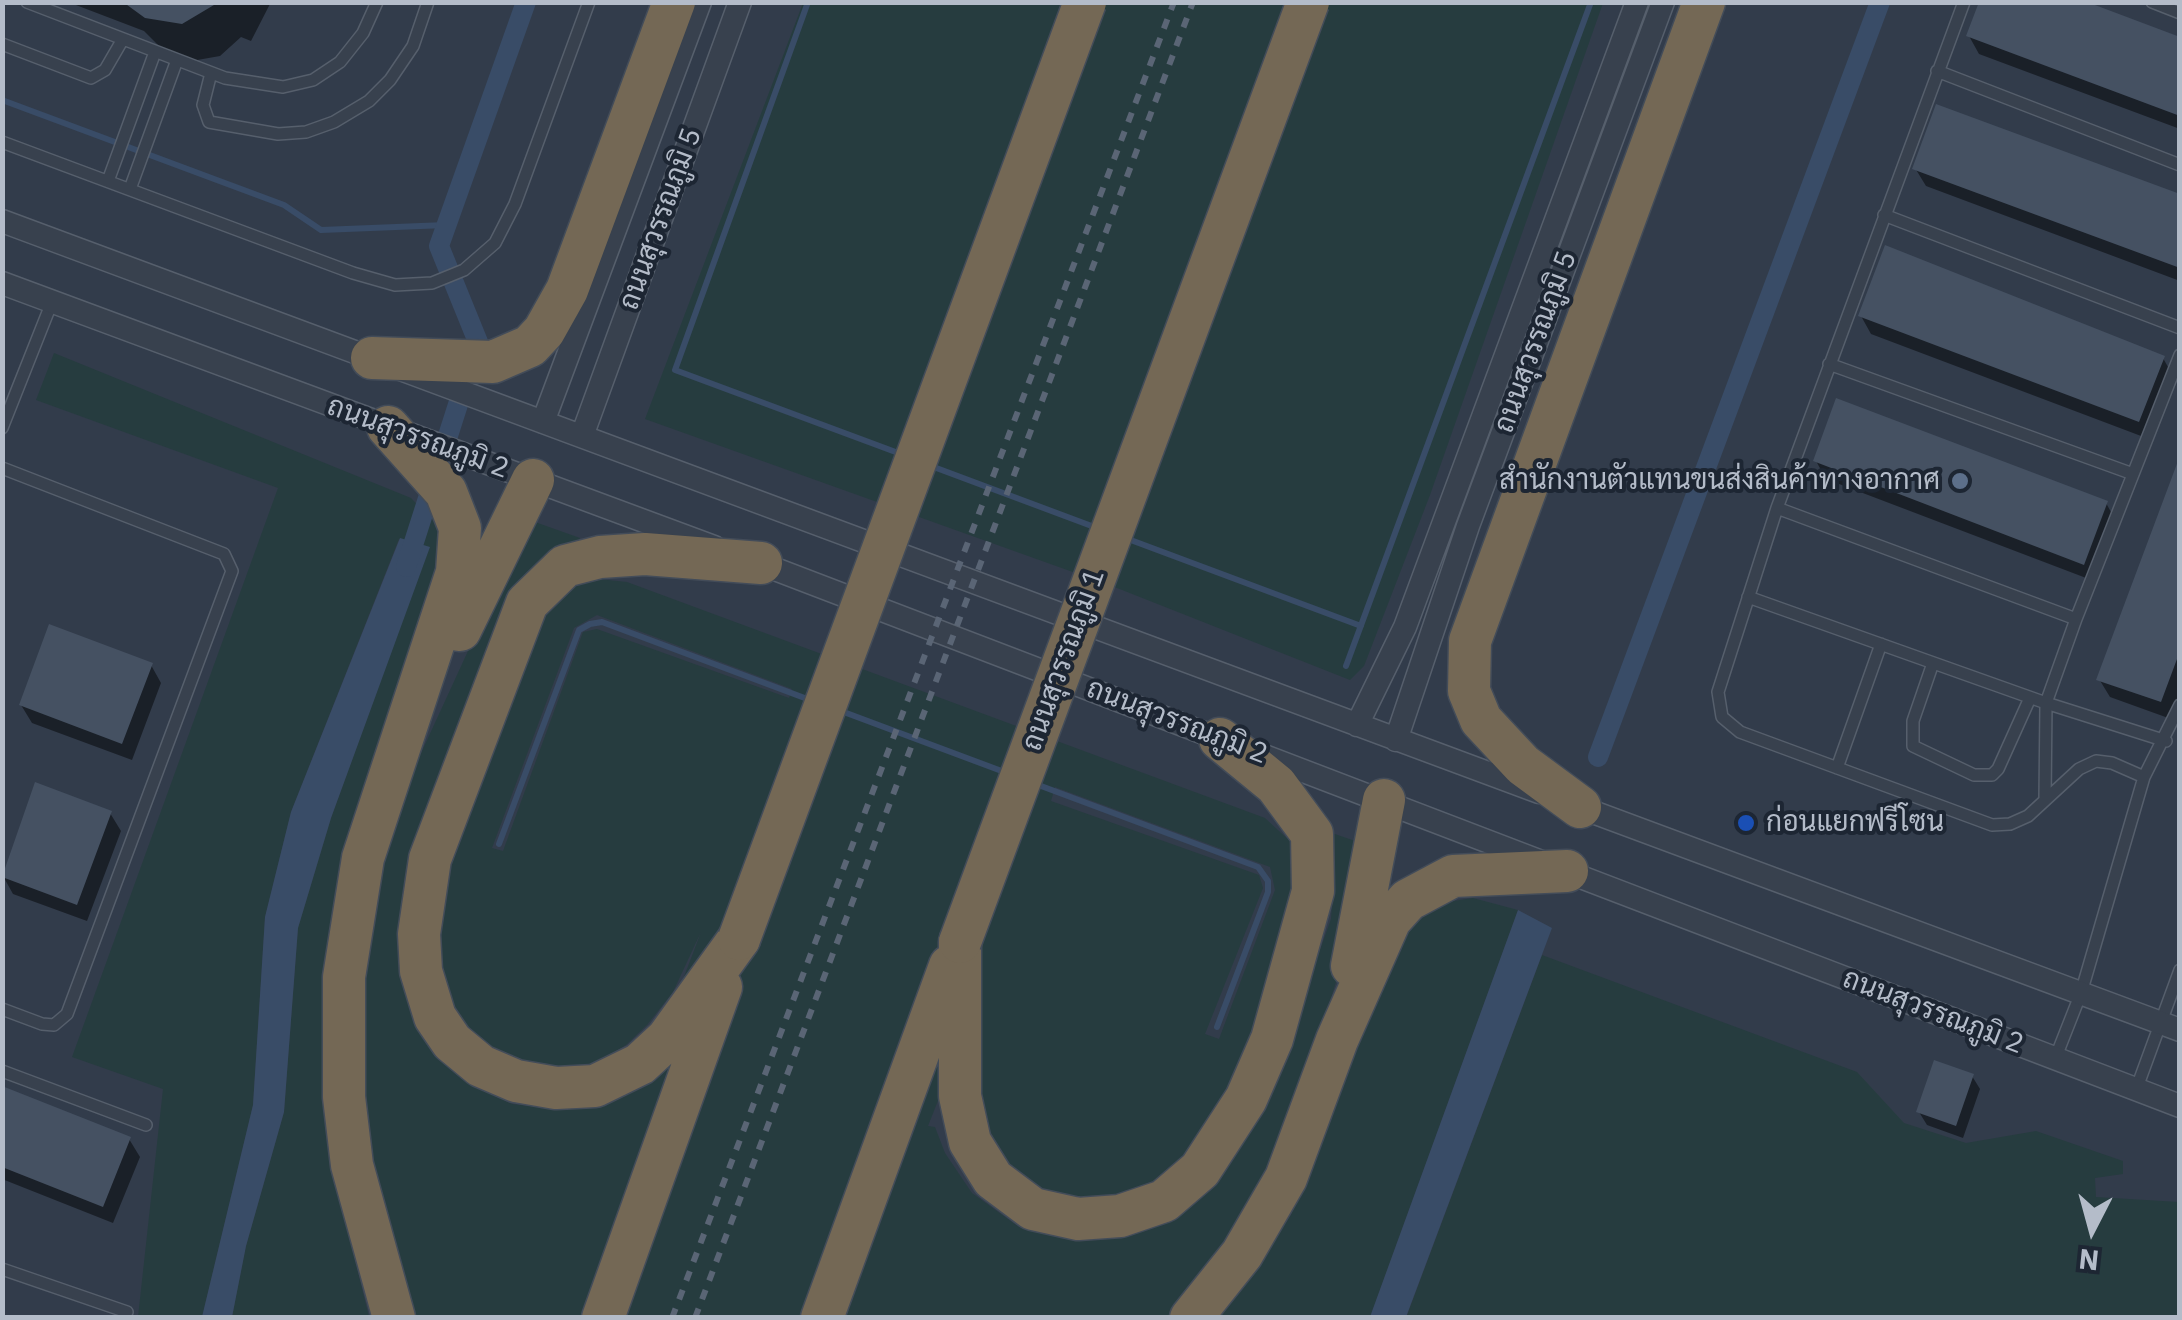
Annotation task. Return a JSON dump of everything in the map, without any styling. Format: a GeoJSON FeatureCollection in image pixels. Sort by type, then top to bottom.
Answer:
{"type":"FeatureCollection","features":[{"type":"Feature","properties":{"kind":"highway"},"geometry":{"type":"LineString","coordinates":[[603,1318],[1085,2]]}},
{"type":"Feature","properties":{"kind":"highway","name":"ถนนสุวรรณภูมิ 1"},"geometry":{"type":"LineString","coordinates":[[822,1318],[1308,2]]}},
{"type":"Feature","properties":{"kind":"highway"},"geometry":{"type":"LineString","coordinates":[[1580,808],[1523,764],[1480,720],[1470,691],[1467,664],[1482,607],[1704,2]]}},
{"type":"Feature","properties":{"kind":"highway"},"geometry":{"type":"LineString","coordinates":[[372,358],[472,365],[493,362],[512,357],[544,332],[567,290],[681,5]]}},
{"type":"Feature","properties":{"kind":"highway"},"geometry":{"type":"LineString","coordinates":[[388,428],[446,492],[460,528],[457,572],[364,858],[344,976],[344,1098],[352,1165],[394,1318]]}},
{"type":"Feature","properties":{"kind":"highway"},"geometry":{"type":"LineString","coordinates":[[391,770],[534,480]]}},
{"type":"Feature","properties":{"kind":"highway"},"geometry":{"type":"LineString","coordinates":[[739,940],[667,1039],[640,1064],[594,1086],[556,1088],[516,1081],[481,1066],[452,1042],[435,1017],[420,972],[419,934],[426,879],[528,603],[550,576],[565,566],[600,557],[644,554],[760,564]]}},
{"type":"Feature","properties":{"kind":"highway"},"geometry":{"type":"LineString","coordinates":[[960,942],[960,1096],[970,1142],[993,1179],[1033,1209],[1078,1219],[1120,1216],[1164,1201],[1200,1170],[1225,1134],[1272,1039],[1314,891],[1312,834],[1276,785],[1220,739]]}},
{"type":"Feature","properties":{"kind":"highway"},"geometry":{"type":"LineString","coordinates":[[1337,1040],[1384,800]]}},
{"type":"Feature","properties":{"kind":"highway"},"geometry":{"type":"LineString","coordinates":[[1191,1318],[1242,1254],[1286,1178],[1337,1040],[1390,920],[1408,900],[1453,876],[1568,871]]}},
{"type":"Feature","properties":{"kind":"street","name":"ถนนสุวรรณภูมิ 5"},"geometry":{"type":"LineString","coordinates":[[582,436],[740,2]]}},
{"type":"Feature","properties":{"kind":"street","name":"ถนนสุวรรณภูมิ 5"},"geometry":{"type":"LineString","coordinates":[[1357,725],[1405,626],[1637,2]]}},
{"type":"Feature","properties":{"kind":"street","name":"ถนนสุวรรณภูมิ 5"},"geometry":{"type":"LineString","coordinates":[[1396,740],[1468,526],[1663,2]]}},
{"type":"Feature","properties":{"kind":"street","name":"ถนนสุวรรณภูมิ 5"},"geometry":{"type":"LineString","coordinates":[[543,422],[681,5]]}},
{"type":"Feature","properties":{"kind":"street"},"geometry":{"type":"LineString","coordinates":[[2,220],[2169,1026]]}},
{"type":"Feature","properties":{"kind":"street","name":"ถนนสุวรรณภูมิ 2"},"geometry":{"type":"LineString","coordinates":[[2,283],[760,564],[2180,1106]]}},
{"type":"Feature","properties":{"kind":"lane"},"geometry":{"type":"LineString","coordinates":[[27,2],[211,73],[284,88],[313,80],[340,62],[363,33],[376,2]]}},
{"type":"Feature","properties":{"kind":"lane"},"geometry":{"type":"LineString","coordinates":[[211,73],[203,105],[209,122],[278,134],[306,132],[334,122],[369,101],[390,80],[413,46],[428,2]]}},
{"type":"Feature","properties":{"kind":"lane"},"geometry":{"type":"LineString","coordinates":[[2,142],[353,273],[395,284],[432,283],[464,270],[495,244],[515,204],[589,2]]}},
{"type":"Feature","properties":{"kind":"lane"},"geometry":{"type":"LineString","coordinates":[[1964,2],[1778,508],[1718,692],[1722,716],[1740,732],[1992,825],[2010,824],[2028,816],[2079,769],[2096,762],[2112,763],[2144,777]]}},
{"type":"Feature","properties":{"kind":"lane"},"geometry":{"type":"LineString","coordinates":[[2152,2],[2180,12]]}},
{"type":"Feature","properties":{"kind":"lane"},"geometry":{"type":"LineString","coordinates":[[2,44],[91,78],[105,70],[123,40]]}},
{"type":"Feature","properties":{"kind":"lane"},"geometry":{"type":"LineString","coordinates":[[108,181],[155,52]]}},
{"type":"Feature","properties":{"kind":"lane"},"geometry":{"type":"LineString","coordinates":[[130,189],[177,60]]}},
{"type":"Feature","properties":{"kind":"lane"},"geometry":{"type":"LineString","coordinates":[[1937,71],[2180,165]]}},
{"type":"Feature","properties":{"kind":"lane"},"geometry":{"type":"LineString","coordinates":[[1884,214],[2180,328]]}},
{"type":"Feature","properties":{"kind":"lane"},"geometry":{"type":"LineString","coordinates":[[2,428],[52,302]]}},
{"type":"Feature","properties":{"kind":"lane"},"geometry":{"type":"LineString","coordinates":[[2045,800],[2046,703],[2180,354]]}},
{"type":"Feature","properties":{"kind":"lane"},"geometry":{"type":"LineString","coordinates":[[1828,364],[2132,474]]}},
{"type":"Feature","properties":{"kind":"lane"},"geometry":{"type":"LineString","coordinates":[[2,468],[224,554],[232,571],[67,1014],[54,1025],[2,1009]]}},
{"type":"Feature","properties":{"kind":"lane"},"geometry":{"type":"LineString","coordinates":[[1778,508],[2076,619]]}},
{"type":"Feature","properties":{"kind":"lane"},"geometry":{"type":"LineString","coordinates":[[1748,597],[2030,698],[2166,741]]}},
{"type":"Feature","properties":{"kind":"lane"},"geometry":{"type":"LineString","coordinates":[[1837,768],[1881,644]]}},
{"type":"Feature","properties":{"kind":"lane"},"geometry":{"type":"LineString","coordinates":[[1934,663],[1913,721],[1913,746],[1974,775],[1992,776],[1998,770],[2030,698]]}},
{"type":"Feature","properties":{"kind":"lane"},"geometry":{"type":"LineString","coordinates":[[2054,1059],[2080,993],[2144,777],[2166,741],[2180,706]]}},
{"type":"Feature","properties":{"kind":"lane"},"geometry":{"type":"LineString","coordinates":[[2136,1090],[2169,1026],[2180,970]]}},
{"type":"Feature","properties":{"kind":"lane"},"geometry":{"type":"LineString","coordinates":[[2,1070],[146,1125]]}},
{"type":"Feature","properties":{"kind":"lane"},"geometry":{"type":"LineString","coordinates":[[2,1269],[127,1312]]}},
{"type":"Feature","properties":{"kind":"shaded area"},"geometry":{"type":"Polygon","coordinates":[[[3,3],[2179,3],[2179,1317],[3,1317],[3,3]]]}},
{"type":"Feature","properties":{"kind":"green space"},"geometry":{"type":"Polygon","coordinates":[[[803,3],[1603,3],[1430,495],[1364,666],[1350,680],[1112,586],[645,419],[803,3]]]}},
{"type":"Feature","properties":{"kind":"green space"},"geometry":{"type":"Polygon","coordinates":[[[54,353],[411,498],[436,524],[445,550],[327,975],[323,1094],[332,1166],[369,1317],[232,1317],[246,1246],[284,1112],[298,928],[331,818],[429,548],[399,539],[291,812],[265,917],[253,1105],[202,1317],[138,1317],[163,1089],[72,1057],[278,488],[36,400],[54,353]]]}},
{"type":"Feature","properties":{"kind":"green space"},"geometry":{"type":"Polygon","coordinates":[[[535,522],[580,538],[574,546],[539,567],[401,974],[418,1028],[437,1056],[473,1086],[512,1104],[555,1109],[647,1074],[701,932],[673,992],[647,1025],[626,1045],[588,1068],[518,1068],[463,1032],[437,968],[444,882],[535,629],[551,603],[571,586],[598,579],[627,582],[1265,818],[1292,843],[1304,899],[1249,1039],[1228,1090],[1187,1156],[1154,1186],[1115,1203],[1036,1195],[978,1137],[971,1017],[928,1126],[935,1127],[945,1153],[972,1193],[1019,1227],[1078,1241],[1127,1237],[1174,1214],[1287,1043],[1331,919],[1335,860],[1323,830],[1370,846],[1340,969],[1296,1111],[1232,1243],[1169,1317],[406,1318],[381,1230],[354,1030],[378,863],[411,775],[468,651],[535,522]],[[597,615],[574,628],[492,848],[503,851],[583,632],[597,629],[789,698],[792,689],[597,615]],[[1055,787],[1051,801],[1259,875],[1263,888],[1205,1034],[1219,1039],[1275,890],[1270,867],[1055,787]]]}},
{"type":"Feature","properties":{"kind":"green space"},"geometry":{"type":"Polygon","coordinates":[[[1473,898],[1518,910],[1370,1317],[1219,1318],[1291,1215],[1399,939],[1419,917],[1447,902],[1473,898]]]}},
{"type":"Feature","properties":{"kind":"green space"},"geometry":{"type":"Polygon","coordinates":[[[1542,955],[1857,1072],[1904,1123],[1966,1143],[2036,1131],[2123,1161],[2123,1174],[2095,1178],[2096,1197],[2179,1202],[2179,1317],[1406,1318],[1542,955]]]}},
{"type":"Feature","properties":{"kind":"water"},"geometry":{"type":"Polygon","coordinates":[[[400,538],[430,547],[331,818],[298,928],[284,1112],[246,1246],[232,1317],[202,1317],[253,1105],[265,917],[291,812],[400,538]]]}},
{"type":"Feature","properties":{"kind":"water"},"geometry":{"type":"Polygon","coordinates":[[[1518,910],[1552,928],[1406,1317],[1370,1317],[1518,910]]]}},
{"type":"Feature","properties":{"kind":"building"},"geometry":{"type":"Polygon","coordinates":[[[123,2],[219,2],[182,24],[145,18],[123,2]]]}},
{"type":"Feature","properties":{"kind":"building"},"geometry":{"type":"Polygon","coordinates":[[[1979,2],[2087,2],[2180,37],[2180,116],[1966,36],[1979,2]]]}},
{"type":"Feature","properties":{"kind":"building"},"geometry":{"type":"Polygon","coordinates":[[[1936,104],[2180,194],[2180,268],[1912,169],[1936,104]]]}},
{"type":"Feature","properties":{"kind":"building"},"geometry":{"type":"Polygon","coordinates":[[[1885,245],[2165,356],[2139,422],[1858,316],[1885,245]]]}},
{"type":"Feature","properties":{"kind":"building","name":"สำนักงานตัวแทนขนส่งสินค้าทางอากาศ"},"geometry":{"type":"Polygon","coordinates":[[[1836,398],[2108,501],[2084,565],[1813,461],[1836,398]]]}},
{"type":"Feature","properties":{"kind":"building"},"geometry":{"type":"Polygon","coordinates":[[[2178,461],[2180,651],[2161,702],[2096,680],[2178,461]]]}},
{"type":"Feature","properties":{"kind":"building"},"geometry":{"type":"Polygon","coordinates":[[[49,624],[153,663],[122,744],[19,705],[49,624]]]}},
{"type":"Feature","properties":{"kind":"building"},"geometry":{"type":"Polygon","coordinates":[[[35,782],[112,811],[77,905],[2,877],[35,782]]]}},
{"type":"Feature","properties":{"kind":"building"},"geometry":{"type":"Polygon","coordinates":[[[1934,1060],[1974,1074],[1956,1126],[1916,1112],[1934,1060]]]}},
{"type":"Feature","properties":{"kind":"building"},"geometry":{"type":"Polygon","coordinates":[[[2,1086],[131,1137],[103,1207],[2,1167],[2,1086]]]}},
{"type":"Feature","properties":{"kind":"waterway"},"geometry":{"type":"LineString","coordinates":[[406,567],[478,342],[439,246],[526,2]]}},
{"type":"Feature","properties":{"kind":"waterway"},"geometry":{"type":"LineString","coordinates":[[808,2],[675,370],[901,454]]}},
{"type":"Feature","properties":{"kind":"waterway"},"geometry":{"type":"LineString","coordinates":[[1346,666],[1591,2]]}},
{"type":"Feature","properties":{"kind":"waterway"},"geometry":{"type":"LineString","coordinates":[[1598,757],[1880,2]]}},
{"type":"Feature","properties":{"kind":"waterway"},"geometry":{"type":"LineString","coordinates":[[2,100],[284,205],[321,230],[446,225]]}},
{"type":"Feature","properties":{"kind":"waterway"},"geometry":{"type":"LineString","coordinates":[[931,466],[1097,528]]}},
{"type":"Feature","properties":{"kind":"waterway"},"geometry":{"type":"LineString","coordinates":[[1128,539],[1361,626]]}},
{"type":"Feature","properties":{"kind":"waterway"},"geometry":{"type":"LineString","coordinates":[[499,844],[579,630],[590,624],[602,622],[810,700]]}},
{"type":"Feature","properties":{"kind":"waterway"},"geometry":{"type":"LineString","coordinates":[[841,711],[1007,773]]}},
{"type":"Feature","properties":{"kind":"waterway"},"geometry":{"type":"LineString","coordinates":[[1033,783],[1258,867],[1268,881],[1268,892],[1217,1027]]}},
{"type":"Feature","properties":{"kind":"railway"},"geometry":{"type":"LineString","coordinates":[[672,1318],[1174,2]]}},
{"type":"Feature","properties":{"kind":"railway"},"geometry":{"type":"LineString","coordinates":[[695,1318],[1193,2]]}},
{"type":"Feature","properties":{"kind":"place","name":"สำนักงานตัวแทนขนส่งสินค้าทางอากาศ"},"geometry":{"type":"Point","coordinates":[1960,481]}},
{"type":"Feature","properties":{"kind":"place","name":"ก่อนแยกฟรีโซน"},"geometry":{"type":"Point","coordinates":[1746,823]}}]}
